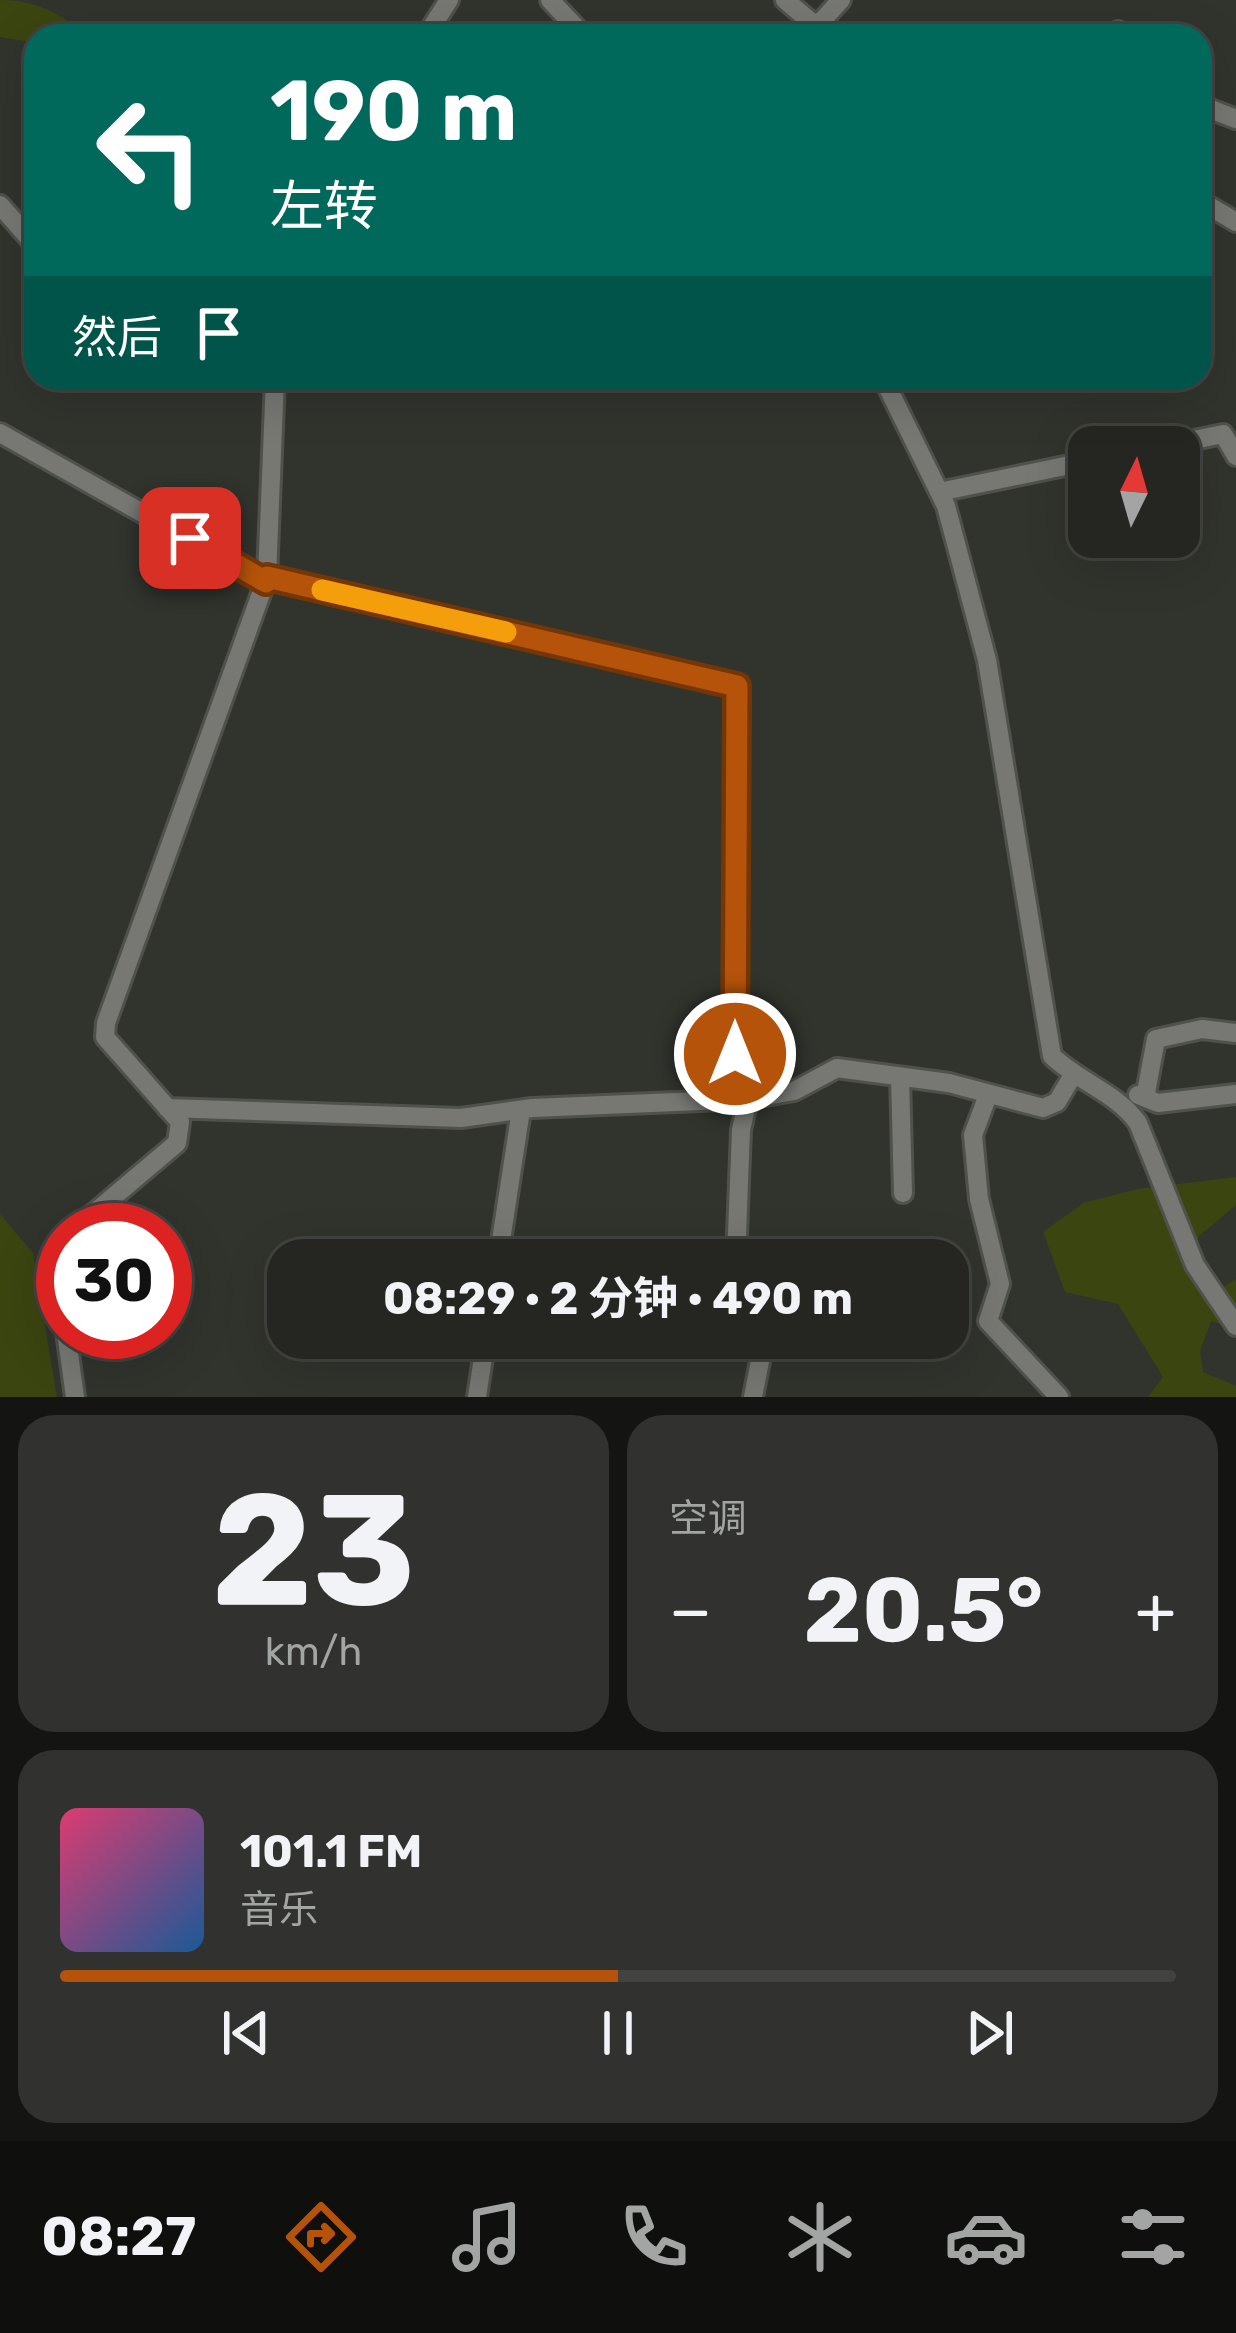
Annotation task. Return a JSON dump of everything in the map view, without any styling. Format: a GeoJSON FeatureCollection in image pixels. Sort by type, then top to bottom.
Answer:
{"type":"FeatureCollection","features":[{"type":"Feature","properties":{"kind":"street"},"geometry":{"type":"LineString","coordinates":[[550,0],[573,24]]}},
{"type":"Feature","properties":{"kind":"street"},"geometry":{"type":"LineString","coordinates":[[785,0],[806,24]]}},
{"type":"Feature","properties":{"kind":"street"},"geometry":{"type":"LineString","coordinates":[[819,24],[841,0]]}},
{"type":"Feature","properties":{"kind":"street"},"geometry":{"type":"LineString","coordinates":[[0,206],[24,232]]}},
{"type":"Feature","properties":{"kind":"street"},"geometry":{"type":"LineString","coordinates":[[106,1203],[177,1143],[180,1121],[105,1036],[106,1023],[266,580],[274,390]]}},
{"type":"Feature","properties":{"kind":"street"},"geometry":{"type":"LineString","coordinates":[[889,390],[939,491],[987,660],[1052,1056],[1073,1075],[1124,1103],[1138,1123],[1195,1265],[1236,1326]]}},
{"type":"Feature","properties":{"kind":"street"},"geometry":{"type":"LineString","coordinates":[[0,433],[266,580],[737,686],[741,1130],[737,1239]]}},
{"type":"Feature","properties":{"kind":"street"},"geometry":{"type":"LineString","coordinates":[[1200,439],[1223,434],[1236,456]]}},
{"type":"Feature","properties":{"kind":"street"},"geometry":{"type":"LineString","coordinates":[[939,491],[1068,465]]}},
{"type":"Feature","properties":{"kind":"street"},"geometry":{"type":"LineString","coordinates":[[1145,1098],[1156,1039],[1202,1029],[1236,1033]]}},
{"type":"Feature","properties":{"kind":"street"},"geometry":{"type":"LineString","coordinates":[[167,1108],[461,1118],[520,1110],[741,1099],[794,1091],[837,1068],[1043,1108],[1057,1102],[1073,1075]]}},
{"type":"Feature","properties":{"kind":"street"},"geometry":{"type":"LineString","coordinates":[[900,1077],[903,1193]]}},
{"type":"Feature","properties":{"kind":"street"},"geometry":{"type":"LineString","coordinates":[[1110,1097],[1180,1102],[1236,1094]]}},
{"type":"Feature","properties":{"kind":"street"},"geometry":{"type":"LineString","coordinates":[[988,1095],[973,1135],[979,1199],[1000,1284],[988,1321],[1059,1397]]}},
{"type":"Feature","properties":{"kind":"street"},"geometry":{"type":"LineString","coordinates":[[501,1239],[520,1110]]}},
{"type":"Feature","properties":{"kind":"street"},"geometry":{"type":"LineString","coordinates":[[70,1359],[75,1397]]}},
{"type":"Feature","properties":{"kind":"street"},"geometry":{"type":"LineString","coordinates":[[477,1397],[483,1359]]}},
{"type":"Feature","properties":{"kind":"street"},"geometry":{"type":"LineString","coordinates":[[753,1397],[761,1359]]}},
{"type":"Feature","properties":{"kind":"green space"},"geometry":{"type":"Polygon","coordinates":[[[0,0],[47,9],[72,24],[24,24],[24,41],[0,37],[0,0]]]}},
{"type":"Feature","properties":{"kind":"green space"},"geometry":{"type":"Polygon","coordinates":[[[1236,1177],[1236,1205],[1199,1236],[1188,1270],[1223,1287],[1236,1279],[1236,1328],[1211,1321],[1200,1351],[1203,1372],[1236,1386],[1236,1397],[1148,1397],[1163,1377],[1118,1304],[1065,1292],[1043,1232],[1083,1203],[1137,1189],[1236,1177]]]}},
{"type":"Feature","properties":{"kind":"green space"},"geometry":{"type":"Polygon","coordinates":[[[0,1214],[33,1253],[36,1359],[51,1359],[57,1397],[0,1397],[0,1214]]]}},
{"type":"Feature","properties":{"kind":"slow traffic"},"geometry":{"type":"LineString","coordinates":[[322,590],[506,632]]}},
{"type":"Feature","properties":{"kind":"route"},"geometry":{"type":"LineString","coordinates":[[190,538],[266,582],[267,577],[737,686],[735,1054]]}}]}
